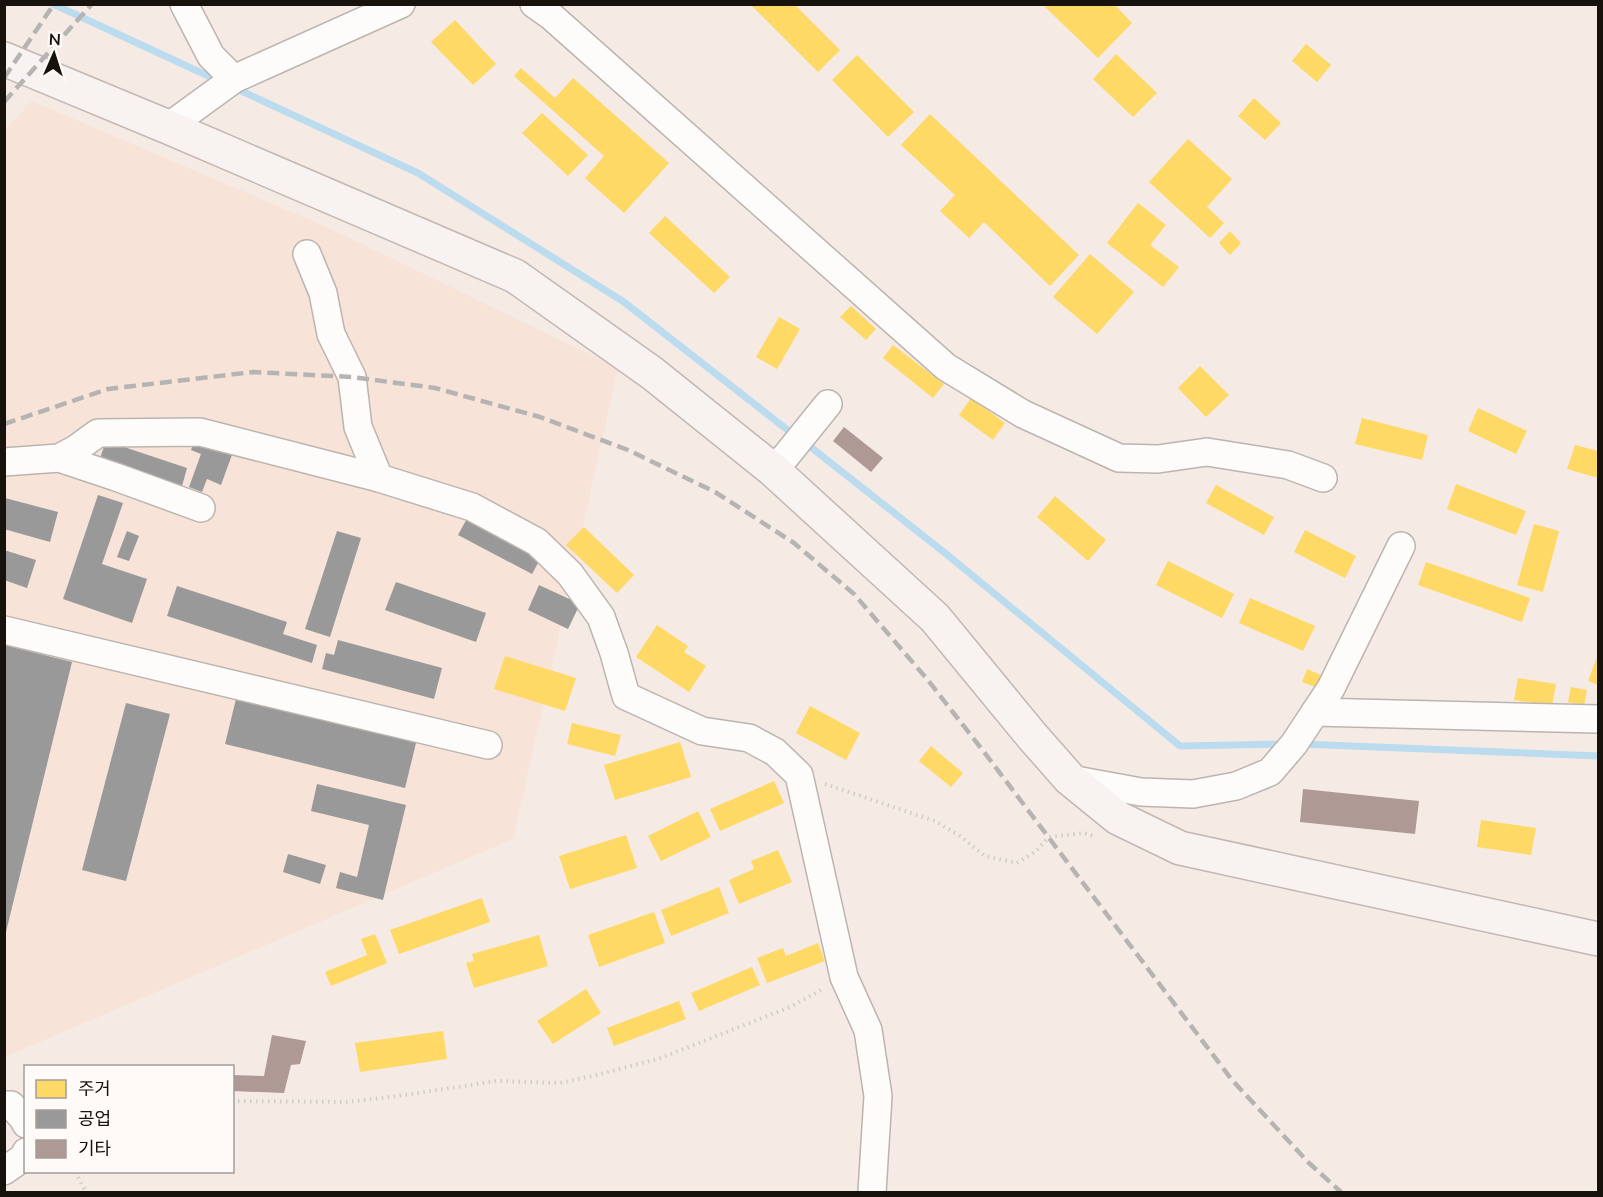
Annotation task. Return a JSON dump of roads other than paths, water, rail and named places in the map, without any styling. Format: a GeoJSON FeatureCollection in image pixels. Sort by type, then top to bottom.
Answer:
{"type":"FeatureCollection","features":[{"type":"Feature","properties":{"kind":"main road"},"geometry":{"type":"LineString","coordinates":[[4,59],[181,117],[515,276],[780,463],[935,618],[1070,779],[1118,818],[1180,848],[1599,939]]}},
{"type":"Feature","properties":{"kind":"street"},"geometry":{"type":"LineString","coordinates":[[184,4],[211,56],[234,79]]}},
{"type":"Feature","properties":{"kind":"street"},"geometry":{"type":"LineString","coordinates":[[181,117],[234,79],[401,4]]}},
{"type":"Feature","properties":{"kind":"street"},"geometry":{"type":"LineString","coordinates":[[534,4],[551,16],[946,367],[1023,414],[1119,458],[1158,459],[1207,452],[1288,465],[1323,478]]}},
{"type":"Feature","properties":{"kind":"street"},"geometry":{"type":"LineString","coordinates":[[307,254],[322,293],[331,334],[352,377],[358,427],[378,478]]}},
{"type":"Feature","properties":{"kind":"street"},"geometry":{"type":"LineString","coordinates":[[780,463],[828,404]]}},
{"type":"Feature","properties":{"kind":"street"},"geometry":{"type":"LineString","coordinates":[[59,458],[99,433],[200,432],[378,478],[472,507],[537,542],[570,574],[601,617],[626,696],[702,731],[749,738],[775,752],[799,776],[844,977],[868,1030],[878,1096],[872,1192]]}},
{"type":"Feature","properties":{"kind":"street"},"geometry":{"type":"LineString","coordinates":[[4,462],[59,458],[201,508]]}},
{"type":"Feature","properties":{"kind":"street"},"geometry":{"type":"LineString","coordinates":[[1070,779],[1141,792],[1193,794],[1236,786],[1270,772],[1294,744],[1331,688],[1401,546]]}},
{"type":"Feature","properties":{"kind":"street"},"geometry":{"type":"LineString","coordinates":[[4,630],[488,745]]}},
{"type":"Feature","properties":{"kind":"street"},"geometry":{"type":"LineString","coordinates":[[1315,712],[1599,719]]}},
{"type":"Feature","properties":{"kind":"street"},"geometry":{"type":"LineString","coordinates":[[4,1105],[11,1105],[24,1120]]}},
{"type":"Feature","properties":{"kind":"street"},"geometry":{"type":"LineString","coordinates":[[4,1171],[24,1157]]}},
{"type":"Feature","properties":{"kind":"waterway"},"geometry":{"type":"LineString","coordinates":[[53,4],[219,81]]}},
{"type":"Feature","properties":{"kind":"waterway"},"geometry":{"type":"LineString","coordinates":[[235,88],[418,173],[624,302],[794,435]]}},
{"type":"Feature","properties":{"kind":"waterway"},"geometry":{"type":"LineString","coordinates":[[803,441],[945,553],[1180,746],[1284,744]]}},
{"type":"Feature","properties":{"kind":"waterway"},"geometry":{"type":"LineString","coordinates":[[1301,744],[1598,756]]}},
{"type":"Feature","properties":{"kind":"railway"},"geometry":{"type":"LineString","coordinates":[[4,78],[54,4]]}},
{"type":"Feature","properties":{"kind":"railway"},"geometry":{"type":"LineString","coordinates":[[4,102],[92,4]]}},
{"type":"Feature","properties":{"kind":"railway"},"geometry":{"type":"LineString","coordinates":[[4,424],[108,389],[253,372],[352,377],[435,388],[540,417],[628,450],[715,492],[794,543],[854,594],[927,679],[984,752],[1232,1080],[1309,1163],[1341,1192]]}}]}
